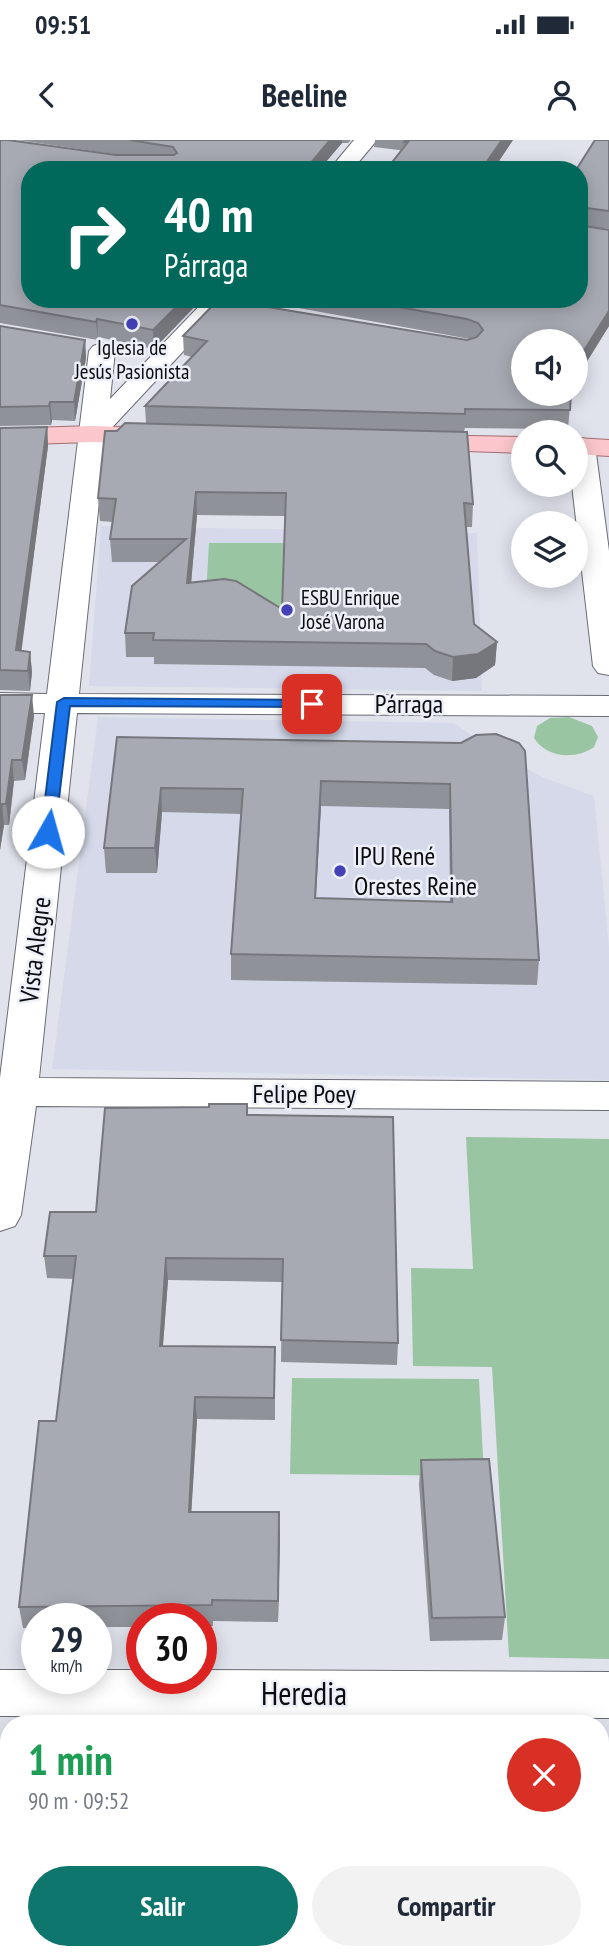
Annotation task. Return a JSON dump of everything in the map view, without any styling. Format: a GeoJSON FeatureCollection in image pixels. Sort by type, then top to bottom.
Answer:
{"type":"FeatureCollection","features":[{"type":"Feature","properties":{"kind":"main road"},"geometry":{"type":"LineString","coordinates":[[0,437],[91,434],[184,437]]}},
{"type":"Feature","properties":{"kind":"main road"},"geometry":{"type":"LineString","coordinates":[[388,442],[511,445]]}},
{"type":"Feature","properties":{"kind":"street"},"geometry":{"type":"LineString","coordinates":[[348,161],[366,140]]}},
{"type":"Feature","properties":{"kind":"street"},"geometry":{"type":"LineString","coordinates":[[91,434],[120,354],[219,308]]}},
{"type":"Feature","properties":{"kind":"street","name":"Vista Alegre"},"geometry":{"type":"LineString","coordinates":[[0,1214],[9,1092],[64,702],[91,434],[120,354]]}},
{"type":"Feature","properties":{"kind":"street"},"geometry":{"type":"LineString","coordinates":[[595,443],[609,666]]}},
{"type":"Feature","properties":{"kind":"street","name":"Párraga"},"geometry":{"type":"LineString","coordinates":[[0,703],[609,706]]}},
{"type":"Feature","properties":{"kind":"street","name":"Felipe Poey"},"geometry":{"type":"LineString","coordinates":[[9,1092],[609,1096]]}},
{"type":"Feature","properties":{"kind":"street","name":"Heredia"},"geometry":{"type":"LineString","coordinates":[[0,1693],[609,1695]]}},
{"type":"Feature","properties":{"kind":"shaded area","name":"ESBU Enrique José Varona"},"geometry":{"type":"Polygon","coordinates":[[[101,526],[477,533],[482,691],[89,686],[101,526]]]}},
{"type":"Feature","properties":{"kind":"shaded area","name":"IPU René Orestes Reine"},"geometry":{"type":"Polygon","coordinates":[[[98,717],[454,723],[496,752],[544,778],[594,796],[609,947],[609,1080],[52,1069],[98,717]]]}},
{"type":"Feature","properties":{"kind":"green space"},"geometry":{"type":"Polygon","coordinates":[[[209,543],[285,543],[282,614],[205,614],[209,543]]]}},
{"type":"Feature","properties":{"kind":"green space"},"geometry":{"type":"Polygon","coordinates":[[[569,717],[592,726],[598,737],[594,747],[579,754],[562,755],[539,745],[534,738],[537,726],[550,718],[569,717]]]}},
{"type":"Feature","properties":{"kind":"green space"},"geometry":{"type":"Polygon","coordinates":[[[466,1137],[609,1139],[609,1659],[509,1657],[492,1367],[413,1366],[411,1268],[473,1269],[466,1137]]]}},
{"type":"Feature","properties":{"kind":"green space"},"geometry":{"type":"Polygon","coordinates":[[[292,1378],[479,1379],[484,1476],[290,1474],[292,1378]]]}},
{"type":"Feature","properties":{"kind":"building"},"geometry":{"type":"Polygon","coordinates":[[[0,140],[116,155],[174,155],[177,153],[173,147],[130,140],[330,140],[312,161],[21,161],[21,308],[175,308],[153,330],[0,305],[0,140]]]}},
{"type":"Feature","properties":{"kind":"building"},"geometry":{"type":"Polygon","coordinates":[[[502,140],[488,160],[495,161],[393,161],[408,142],[404,142],[502,140]]]}},
{"type":"Feature","properties":{"kind":"building"},"geometry":{"type":"Polygon","coordinates":[[[595,140],[609,140],[609,211],[588,208],[588,161],[582,161],[595,140]]]}},
{"type":"Feature","properties":{"kind":"building"},"geometry":{"type":"Polygon","coordinates":[[[588,226],[609,230],[609,311],[588,344],[588,329],[511,329],[511,406],[570,406],[570,410],[465,409],[465,414],[145,406],[207,341],[183,336],[210,308],[273,308],[467,340],[477,337],[483,330],[478,323],[404,308],[588,308],[588,226]]]}},
{"type":"Feature","properties":{"kind":"building"},"geometry":{"type":"Polygon","coordinates":[[[0,326],[85,340],[74,402],[50,402],[49,406],[0,407],[0,326]]]}},
{"type":"Feature","properties":{"kind":"building"},"geometry":{"type":"Polygon","coordinates":[[[125,423],[467,432],[473,504],[464,503],[474,624],[497,642],[478,654],[453,657],[435,651],[426,644],[153,640],[154,633],[125,633],[132,586],[186,539],[110,539],[116,499],[98,498],[105,431],[117,431],[125,423]],[[196,492],[187,583],[224,579],[236,581],[282,609],[286,493],[196,492]]]}},
{"type":"Feature","properties":{"kind":"building"},"geometry":{"type":"Polygon","coordinates":[[[47,427],[16,650],[30,652],[28,671],[0,670],[0,428],[47,427]]]}},
{"type":"Feature","properties":{"kind":"building"},"geometry":{"type":"Polygon","coordinates":[[[0,695],[32,695],[22,760],[12,760],[6,804],[2,804],[0,813],[0,695]]]}},
{"type":"Feature","properties":{"kind":"building"},"geometry":{"type":"Polygon","coordinates":[[[496,734],[519,743],[525,751],[539,960],[231,954],[243,789],[161,788],[155,848],[104,848],[117,737],[461,743],[476,735],[496,734]],[[321,781],[315,898],[452,902],[450,784],[321,781]]]}},
{"type":"Feature","properties":{"kind":"building"},"geometry":{"type":"Polygon","coordinates":[[[209,1104],[247,1104],[247,1115],[393,1117],[398,1343],[281,1340],[283,1259],[166,1258],[160,1346],[275,1347],[274,1398],[195,1397],[189,1512],[279,1512],[278,1601],[212,1600],[212,1603],[126,1603],[126,1606],[112,1606],[112,1603],[21,1603],[19,1607],[39,1421],[56,1421],[76,1256],[44,1256],[50,1212],[96,1212],[105,1108],[209,1107],[209,1104]]]}},
{"type":"Feature","properties":{"kind":"building"},"geometry":{"type":"Polygon","coordinates":[[[489,1459],[505,1617],[432,1618],[421,1460],[489,1459]]]}},
{"type":"Feature","properties":{"kind":"place","name":"Iglesia de Jesús Pasionista"},"geometry":{"type":"Point","coordinates":[132,324]}},
{"type":"Feature","properties":{"kind":"place","name":"ESBU Enrique José Varona"},"geometry":{"type":"Point","coordinates":[287,610]}},
{"type":"Feature","properties":{"kind":"place","name":"IPU René Orestes Reine"},"geometry":{"type":"Point","coordinates":[340,871]}},
{"type":"Feature","properties":{"kind":"route"},"geometry":{"type":"LineString","coordinates":[[48,832],[64,702],[312,704]]}}]}
